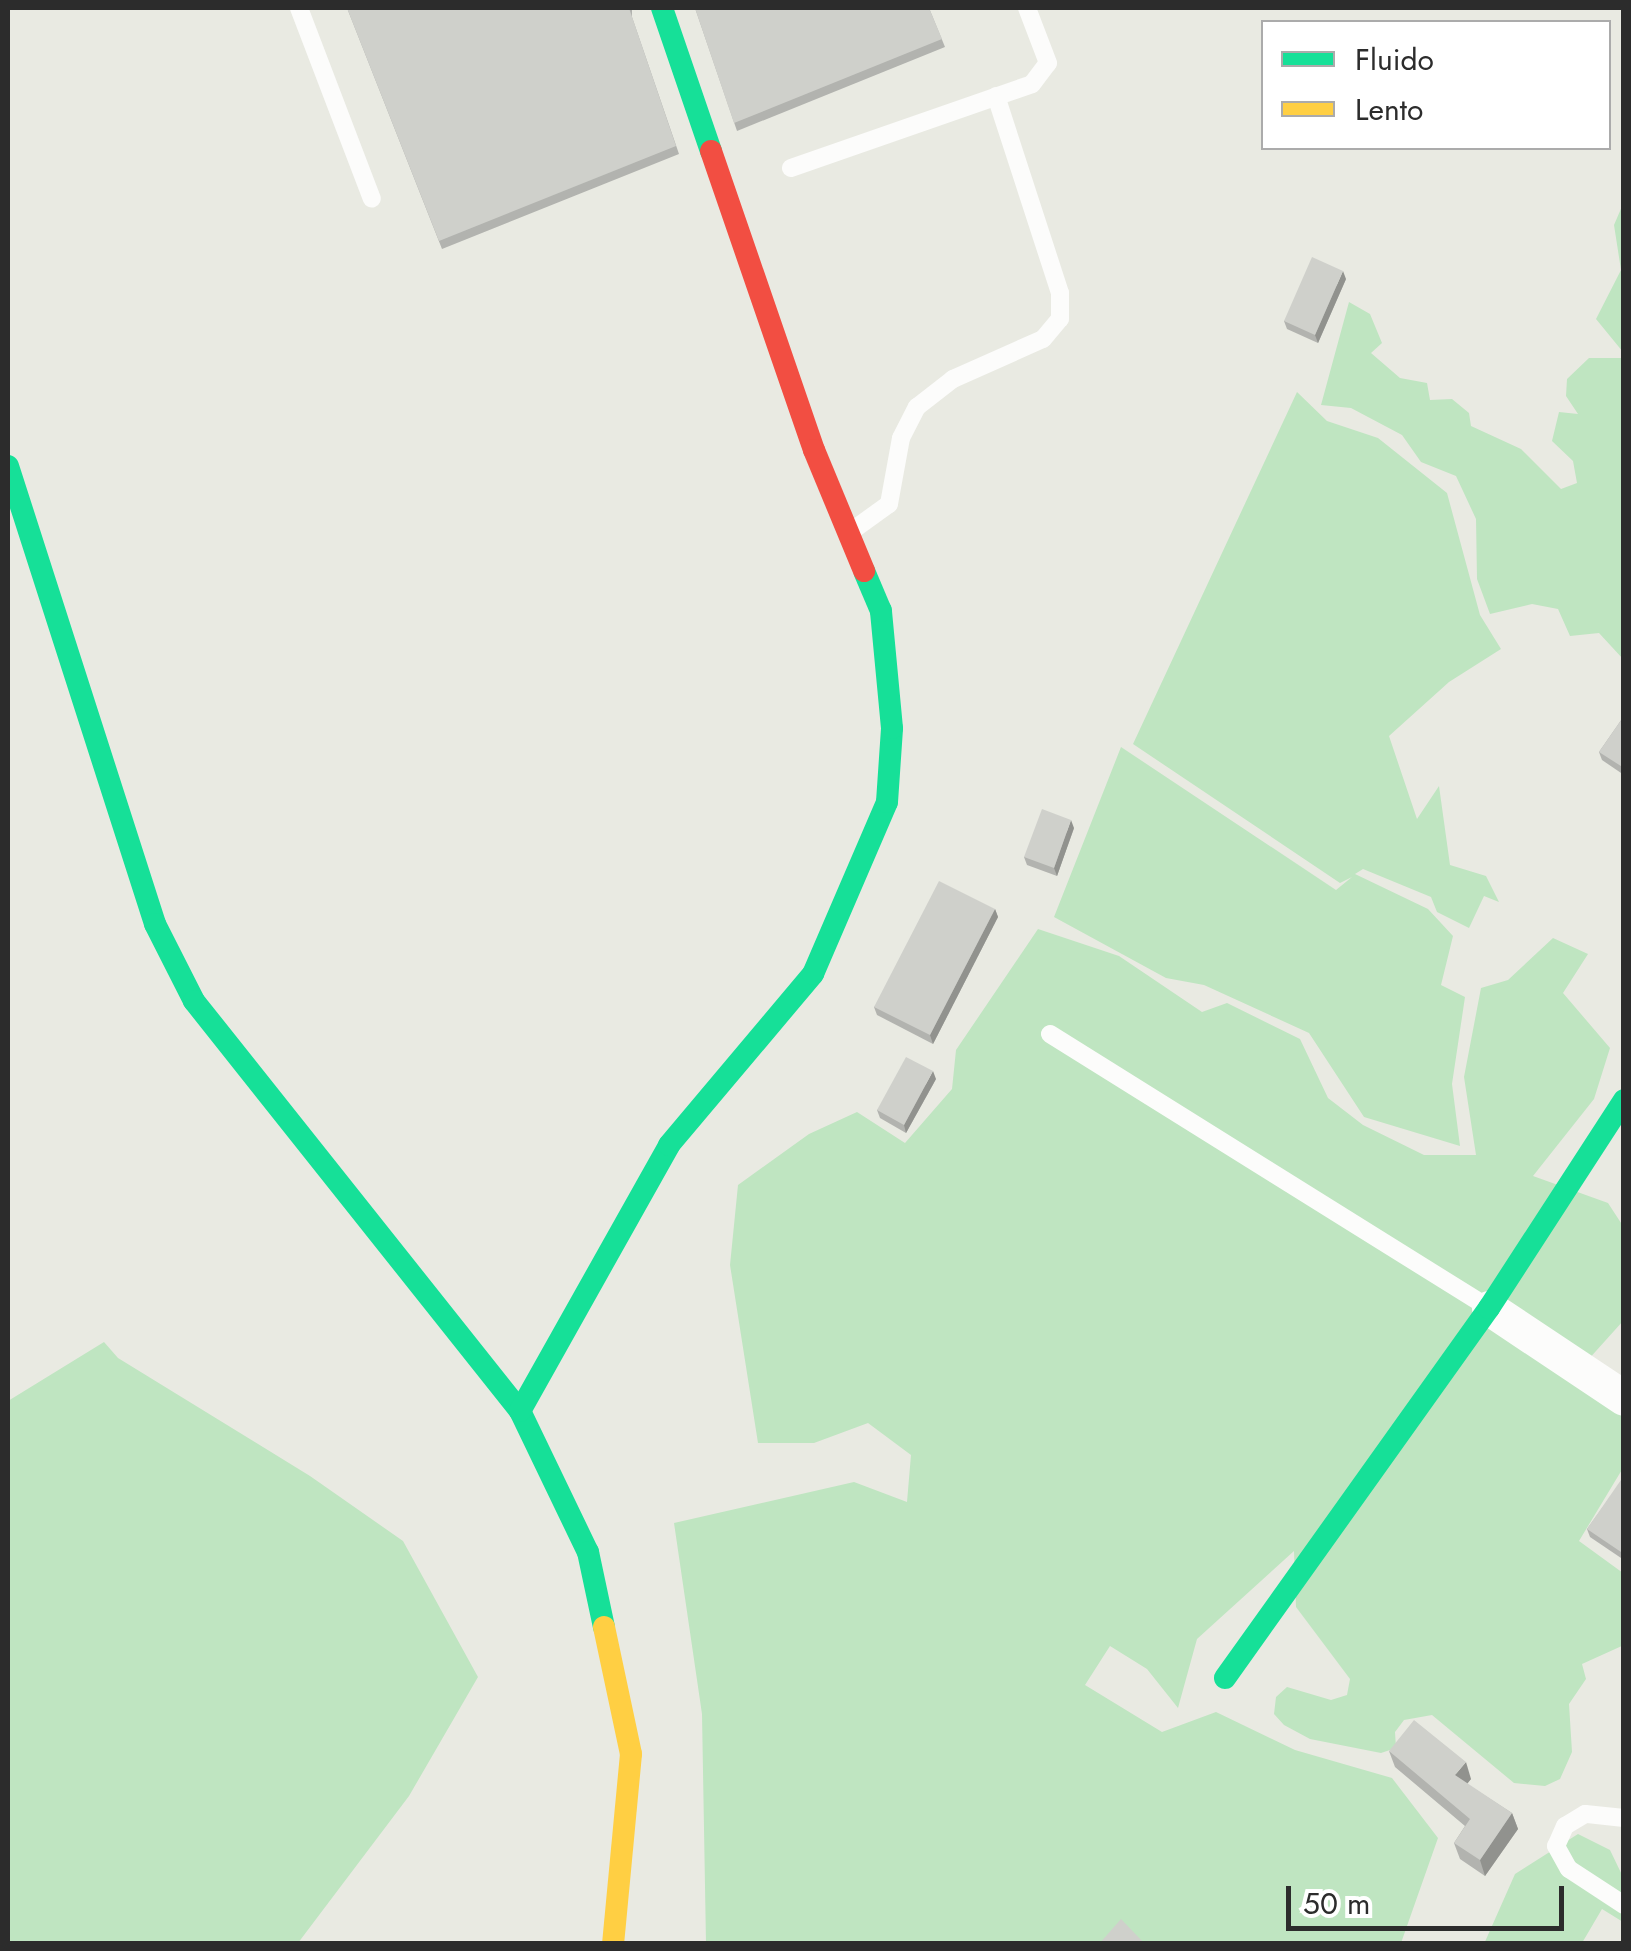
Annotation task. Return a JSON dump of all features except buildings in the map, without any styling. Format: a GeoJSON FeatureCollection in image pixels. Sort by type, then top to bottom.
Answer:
{"type":"FeatureCollection","features":[{"type":"Feature","properties":{"kind":"main road"},"geometry":{"type":"LineString","coordinates":[[520,1410],[669,1145],[813,974],[887,802],[892,728],[881,611],[849,533],[662,8]]}},
{"type":"Feature","properties":{"kind":"main road"},"geometry":{"type":"LineString","coordinates":[[8,466],[155,924],[194,1000],[520,1410],[588,1552],[632,1754],[614,1944]]}},
{"type":"Feature","properties":{"kind":"main road"},"geometry":{"type":"LineString","coordinates":[[1225,1678],[1489,1308],[1624,1100]]}},
{"type":"Feature","properties":{"kind":"street"},"geometry":{"type":"LineString","coordinates":[[1489,1308],[1624,1398]]}},
{"type":"Feature","properties":{"kind":"lane"},"geometry":{"type":"LineString","coordinates":[[299,8],[372,200]]}},
{"type":"Feature","properties":{"kind":"lane"},"geometry":{"type":"LineString","coordinates":[[791,168],[1032,84],[1048,63],[1027,8]]}},
{"type":"Feature","properties":{"kind":"lane"},"geometry":{"type":"LineString","coordinates":[[849,533],[889,504],[901,438],[917,407],[953,380],[1043,339],[1060,319],[1060,292],[996,96]]}},
{"type":"Feature","properties":{"kind":"lane"},"geometry":{"type":"LineString","coordinates":[[1050,1034],[1489,1308]]}},
{"type":"Feature","properties":{"kind":"lane"},"geometry":{"type":"LineString","coordinates":[[1624,1818],[1586,1814],[1565,1826],[1556,1846],[1569,1870],[1624,1905]]}},
{"type":"Feature","properties":{"kind":"green space"},"geometry":{"type":"Polygon","coordinates":[[[1623,204],[1623,352],[1596,319],[1621,270],[1614,225],[1623,204]]]}},
{"type":"Feature","properties":{"kind":"green space"},"geometry":{"type":"Polygon","coordinates":[[[1349,302],[1370,314],[1382,343],[1371,353],[1400,378],[1427,383],[1430,400],[1452,399],[1469,413],[1471,426],[1521,449],[1561,489],[1577,483],[1573,461],[1552,441],[1559,412],[1578,414],[1566,396],[1567,379],[1589,358],[1623,358],[1623,659],[1599,633],[1570,636],[1558,609],[1532,604],[1490,614],[1477,579],[1476,519],[1456,476],[1421,462],[1402,435],[1351,408],[1321,405],[1349,302]]]}},
{"type":"Feature","properties":{"kind":"green space"},"geometry":{"type":"Polygon","coordinates":[[[1297,392],[1327,421],[1378,438],[1447,493],[1480,615],[1501,649],[1449,682],[1389,736],[1417,819],[1439,786],[1450,865],[1486,876],[1499,902],[1484,896],[1469,928],[1437,912],[1431,897],[1363,869],[1355,874],[1428,909],[1453,936],[1441,985],[1465,997],[1452,1084],[1460,1146],[1364,1117],[1309,1033],[1204,985],[1166,978],[1054,917],[1121,747],[1336,890],[1352,877],[1340,883],[1133,744],[1297,392]]]}},
{"type":"Feature","properties":{"kind":"green space"},"geometry":{"type":"Polygon","coordinates":[[[1038,929],[1119,956],[1202,1012],[1227,1003],[1300,1039],[1328,1098],[1363,1125],[1424,1155],[1476,1155],[1464,1077],[1481,988],[1508,980],[1553,938],[1588,954],[1563,993],[1610,1048],[1594,1099],[1533,1176],[1608,1203],[1623,1226],[1623,1321],[1587,1361],[1623,1396],[1623,1468],[1579,1541],[1623,1573],[1624,1645],[1582,1664],[1586,1679],[1569,1704],[1572,1752],[1560,1779],[1545,1786],[1514,1783],[1432,1715],[1404,1720],[1395,1732],[1396,1748],[1381,1753],[1310,1739],[1284,1725],[1274,1714],[1276,1697],[1287,1687],[1331,1700],[1347,1695],[1350,1679],[1296,1607],[1294,1551],[1197,1639],[1178,1708],[1147,1669],[1110,1646],[1085,1685],[1162,1732],[1216,1712],[1295,1750],[1392,1778],[1438,1838],[1401,1943],[706,1943],[702,1714],[674,1523],[854,1482],[907,1502],[911,1455],[868,1423],[814,1443],[758,1443],[730,1265],[738,1185],[809,1134],[857,1112],[905,1143],[952,1089],[956,1050],[1038,929]]]}},
{"type":"Feature","properties":{"kind":"green space"},"geometry":{"type":"Polygon","coordinates":[[[104,1342],[118,1358],[310,1476],[403,1541],[478,1677],[409,1796],[298,1943],[8,1943],[8,1401],[104,1342]]]}},
{"type":"Feature","properties":{"kind":"green space"},"geometry":{"type":"Polygon","coordinates":[[[1578,1834],[1610,1850],[1623,1877],[1623,1922],[1602,1909],[1582,1943],[1484,1944],[1515,1874],[1578,1834]]]}},
{"type":"Feature","properties":{"kind":"traffic: fast"},"geometry":{"type":"LineString","coordinates":[[662,8],[711,151]]}},
{"type":"Feature","properties":{"kind":"traffic: fast"},"geometry":{"type":"LineString","coordinates":[[8,466],[155,924],[194,1001],[520,1411],[588,1552],[604,1627]]}},
{"type":"Feature","properties":{"kind":"traffic: fast"},"geometry":{"type":"LineString","coordinates":[[520,1411],[669,1145],[813,974],[887,802],[892,728],[881,611],[864,571]]}},
{"type":"Feature","properties":{"kind":"traffic: fast"},"geometry":{"type":"LineString","coordinates":[[1225,1678],[1489,1308],[1624,1100]]}},
{"type":"Feature","properties":{"kind":"traffic: slow"},"geometry":{"type":"LineString","coordinates":[[604,1627],[631,1754],[613,1944]]}},
{"type":"Feature","properties":{"kind":"traffic: jam"},"geometry":{"type":"LineString","coordinates":[[711,151],[814,450],[864,571]]}}]}
